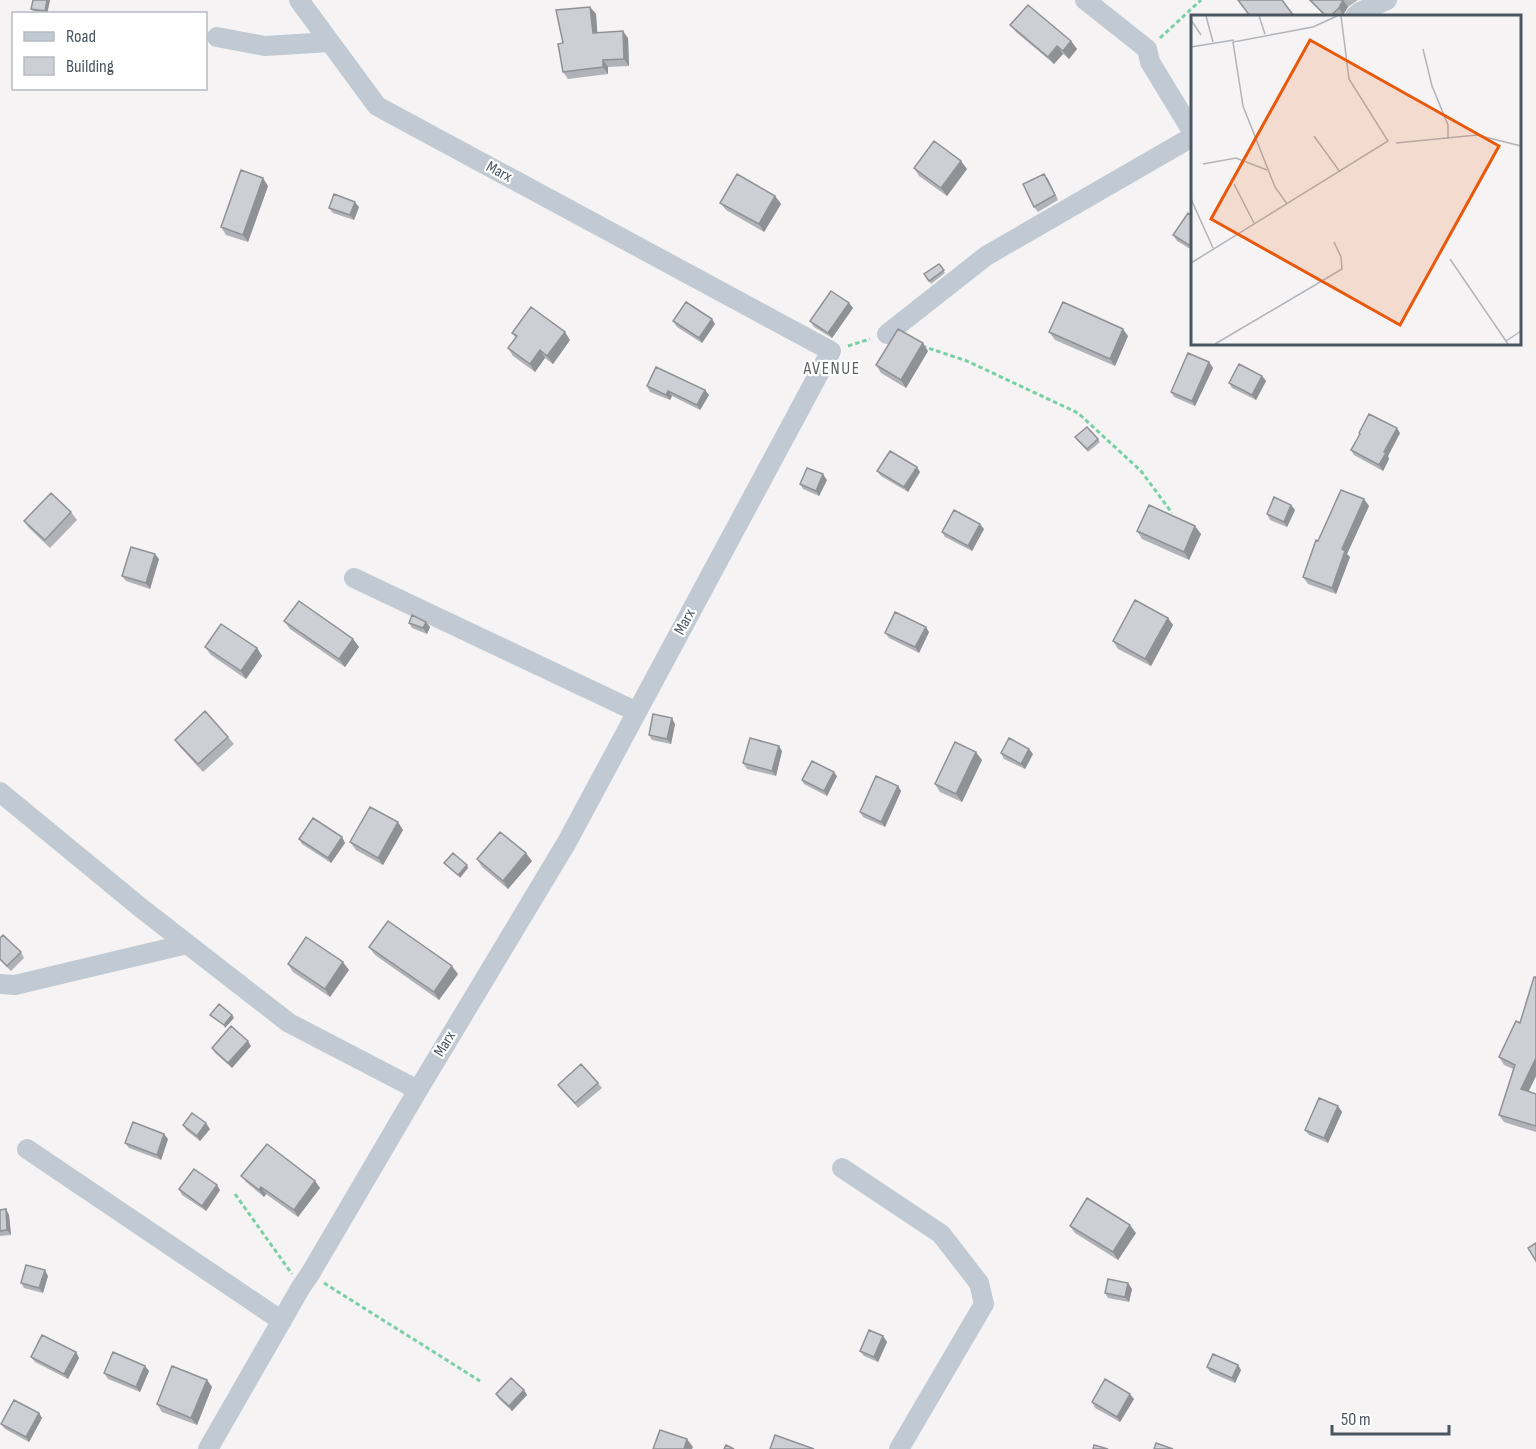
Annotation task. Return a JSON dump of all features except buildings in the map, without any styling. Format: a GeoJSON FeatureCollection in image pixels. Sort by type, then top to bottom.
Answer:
{"type":"FeatureCollection","features":[{"type":"Feature","properties":{"kind":"street","name":"Marx"},"geometry":{"type":"LineString","coordinates":[[208,1449],[418,1090],[567,842],[831,351],[377,106],[299,0]]}},
{"type":"Feature","properties":{"kind":"street"},"geometry":{"type":"LineString","coordinates":[[1085,0],[1147,49],[1150,62],[1191,129]]}},
{"type":"Feature","properties":{"kind":"street"},"geometry":{"type":"LineString","coordinates":[[1356,15],[1388,0]]}},
{"type":"Feature","properties":{"kind":"street"},"geometry":{"type":"LineString","coordinates":[[217,37],[265,46],[330,42]]}},
{"type":"Feature","properties":{"kind":"street"},"geometry":{"type":"LineString","coordinates":[[888,334],[986,256],[1191,138]]}},
{"type":"Feature","properties":{"kind":"street"},"geometry":{"type":"LineString","coordinates":[[354,578],[637,712]]}},
{"type":"Feature","properties":{"kind":"street"},"geometry":{"type":"LineString","coordinates":[[0,792],[141,908],[289,1023],[418,1090]]}},
{"type":"Feature","properties":{"kind":"street"},"geometry":{"type":"LineString","coordinates":[[0,984],[15,985],[187,944]]}},
{"type":"Feature","properties":{"kind":"street"},"geometry":{"type":"LineString","coordinates":[[27,1149],[282,1321]]}},
{"type":"Feature","properties":{"kind":"street"},"geometry":{"type":"LineString","coordinates":[[842,1168],[941,1234],[979,1283],[984,1304],[899,1449]]}},
{"type":"Feature","properties":{"kind":"path"},"geometry":{"type":"LineString","coordinates":[[1147,49],[1201,0]]}},
{"type":"Feature","properties":{"kind":"path"},"geometry":{"type":"LineString","coordinates":[[831,351],[888,334]]}},
{"type":"Feature","properties":{"kind":"path"},"geometry":{"type":"LineString","coordinates":[[921,346],[966,361],[1078,413],[1141,471],[1172,513]]}},
{"type":"Feature","properties":{"kind":"path"},"geometry":{"type":"LineString","coordinates":[[235,1194],[306,1280],[480,1381]]}},
{"type":"Feature","properties":{"kind":"district","name":"AVENUE"},"geometry":{"type":"Point","coordinates":[832,368]}}]}
